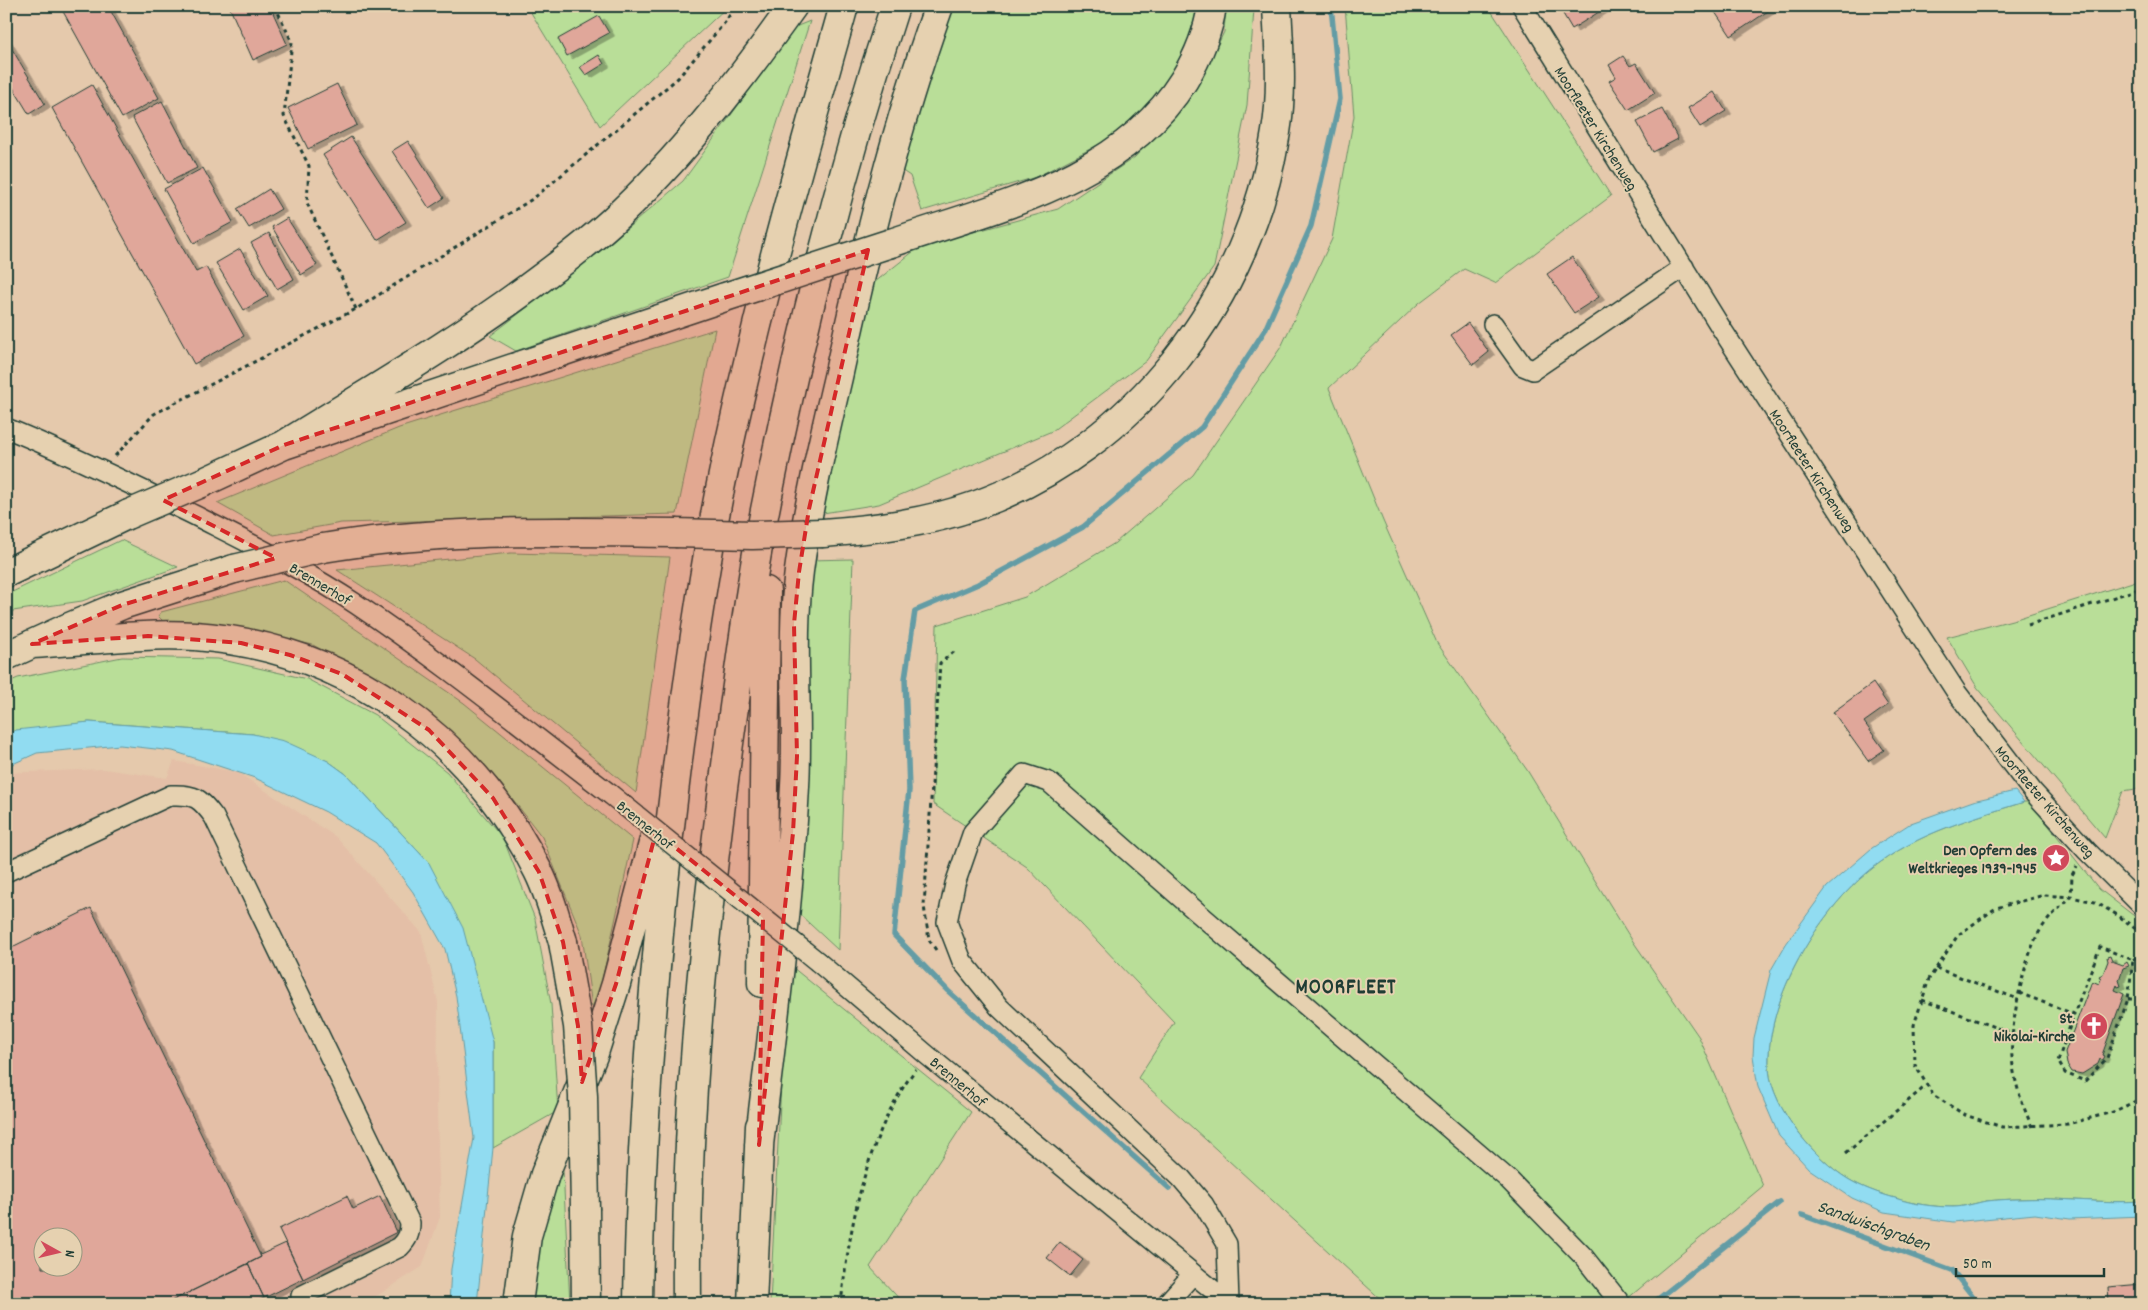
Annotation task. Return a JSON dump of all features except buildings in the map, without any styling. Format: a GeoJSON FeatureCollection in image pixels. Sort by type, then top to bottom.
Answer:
{"type":"FeatureCollection","features":[{"type":"Feature","properties":{"kind":"highway"},"geometry":{"type":"LineString","coordinates":[[284,445],[438,350],[506,304],[610,223],[659,175],[706,123],[793,6]]}},
{"type":"Feature","properties":{"kind":"highway"},"geometry":{"type":"LineString","coordinates":[[638,1304],[649,1041],[680,744],[698,618],[719,495],[749,357],[782,223],[844,6]]}},
{"type":"Feature","properties":{"kind":"highway"},"geometry":{"type":"LineString","coordinates":[[687,1304],[686,1251],[696,1051],[708,902],[736,690],[766,502],[796,364],[829,227],[895,6]]}},
{"type":"Feature","properties":{"kind":"highway"},"geometry":{"type":"LineString","coordinates":[[759,1145],[793,833],[797,756],[794,624],[808,509],[855,300],[894,152],[939,6]]}},
{"type":"Feature","properties":{"kind":"highway"},"geometry":{"type":"LineString","coordinates":[[6,573],[129,514],[284,445],[891,243],[1050,188],[1092,167],[1120,149],[1149,124],[1174,97],[1194,64],[1205,38],[1212,6]]}},
{"type":"Feature","properties":{"kind":"highway"},"geometry":{"type":"LineString","coordinates":[[6,656],[122,605],[234,569],[323,548],[396,538],[458,534],[675,533],[752,535],[822,533],[912,523],[978,505],[1014,489],[1074,455],[1109,430],[1165,374],[1187,347],[1221,295],[1249,233],[1270,164],[1277,130],[1280,88],[1277,6]]}},
{"type":"Feature","properties":{"kind":"highway"},"geometry":{"type":"LineString","coordinates":[[752,1304],[759,1145],[765,756],[766,502]]}},
{"type":"Feature","properties":{"kind":"highway"},"geometry":{"type":"LineString","coordinates":[[32,644],[148,636],[195,636],[241,643],[290,655],[342,674],[390,701],[428,730],[457,756],[493,798],[517,833],[539,872],[563,942],[578,1026],[583,1096],[586,1304]]}},
{"type":"Feature","properties":{"kind":"highway"},"geometry":{"type":"LineString","coordinates":[[518,1304],[527,1236],[545,1174],[594,1053],[616,984],[680,744]]}},
{"type":"Feature","properties":{"kind":"street","name":"Moorfleeter Kirchenweg"},"geometry":{"type":"LineString","coordinates":[[1522,6],[1684,267],[1957,693],[2033,792],[2087,851],[2142,906]]}},
{"type":"Feature","properties":{"kind":"street"},"geometry":{"type":"LineString","coordinates":[[1493,324],[1523,366],[1533,370],[1684,267]]}},
{"type":"Feature","properties":{"kind":"street","name":"Brennerhof"},"geometry":{"type":"LineString","coordinates":[[6,428],[103,470],[294,567],[356,604],[485,697],[610,794],[818,962],[927,1055],[1227,1303]]}},
{"type":"Feature","properties":{"kind":"street"},"geometry":{"type":"LineString","coordinates":[[1227,1303],[1227,1244],[1204,1205],[1181,1178],[1000,1007],[962,961],[947,922],[955,884],[973,832],[1024,774],[1049,782],[1508,1179],[1584,1256],[1621,1304]]}},
{"type":"Feature","properties":{"kind":"street"},"geometry":{"type":"LineString","coordinates":[[6,872],[171,795],[184,794],[196,797],[204,803],[214,817],[410,1223],[410,1233],[400,1247],[301,1296],[304,1304]]}},
{"type":"Feature","properties":{"kind":"street"},"geometry":{"type":"LineString","coordinates":[[1166,1304],[1193,1274]]}},
{"type":"Feature","properties":{"kind":"path"},"geometry":{"type":"LineString","coordinates":[[275,6],[292,42],[284,116],[309,166],[307,203],[356,309]]}},
{"type":"Feature","properties":{"kind":"path"},"geometry":{"type":"LineString","coordinates":[[103,470],[128,440],[154,414],[356,309],[534,198],[678,78],[726,21],[735,6]]}},
{"type":"Feature","properties":{"kind":"path"},"geometry":{"type":"LineString","coordinates":[[2028,625],[2142,588]]}},
{"type":"Feature","properties":{"kind":"path"},"geometry":{"type":"LineString","coordinates":[[938,953],[929,940],[924,906],[940,664],[955,651]]}},
{"type":"Feature","properties":{"kind":"path"},"geometry":{"type":"LineString","coordinates":[[2032,1127],[2019,1097],[2011,1056],[2018,999],[2024,974],[2038,934],[2056,912],[2071,898],[2072,875],[2087,851]]}},
{"type":"Feature","properties":{"kind":"path"},"geometry":{"type":"LineString","coordinates":[[2142,934],[2119,916],[2095,902],[2044,895],[1996,908],[1958,935],[1928,979],[1914,1025],[1915,1065],[1933,1095],[1965,1115],[2002,1127],[2068,1124],[2113,1112],[2142,1098]]}},
{"type":"Feature","properties":{"kind":"path"},"geometry":{"type":"LineString","coordinates":[[2133,960],[2100,947],[2058,1061],[2065,1073],[2085,1080],[2107,1058],[2128,999],[2133,960],[2142,952]]}},
{"type":"Feature","properties":{"kind":"path"},"geometry":{"type":"LineString","coordinates":[[1936,968],[2018,999]]}},
{"type":"Feature","properties":{"kind":"path"},"geometry":{"type":"LineString","coordinates":[[2019,994],[2074,1014]]}},
{"type":"Feature","properties":{"kind":"path"},"geometry":{"type":"LineString","coordinates":[[2128,999],[2142,999]]}},
{"type":"Feature","properties":{"kind":"path"},"geometry":{"type":"LineString","coordinates":[[1922,1000],[2013,1034]]}},
{"type":"Feature","properties":{"kind":"path"},"geometry":{"type":"LineString","coordinates":[[841,1304],[847,1256],[872,1148],[904,1085],[927,1055]]}},
{"type":"Feature","properties":{"kind":"path"},"geometry":{"type":"LineString","coordinates":[[1846,1152],[1927,1085]]}},
{"type":"Feature","properties":{"kind":"highlighted area"},"geometry":{"type":"Polygon","coordinates":[[[868,250],[809,509],[799,572],[794,624],[797,756],[793,833],[759,1145],[763,918],[656,832],[616,984],[582,1082],[578,1026],[563,942],[539,872],[493,798],[429,730],[342,674],[290,655],[241,643],[148,636],[32,644],[122,605],[276,558],[163,500],[284,445],[868,250]]]}},
{"type":"Feature","properties":{"kind":"shaded area"},"geometry":{"type":"Polygon","coordinates":[[[174,761],[237,772],[336,837],[421,932],[438,1002],[437,1112],[440,1217],[422,1267],[364,1304],[6,1304],[6,773],[104,769],[167,778],[174,761]]]}},
{"type":"Feature","properties":{"kind":"green space"},"geometry":{"type":"Polygon","coordinates":[[[527,6],[728,6],[600,126],[527,6]]]}},
{"type":"Feature","properties":{"kind":"green space"},"geometry":{"type":"Polygon","coordinates":[[[949,6],[1198,6],[1189,39],[1169,79],[1125,131],[1036,177],[922,211],[910,176],[901,170],[949,6]]]}},
{"type":"Feature","properties":{"kind":"green space"},"geometry":{"type":"Polygon","coordinates":[[[1226,6],[1253,6],[1254,9],[1247,105],[1214,267],[1146,361],[1052,431],[879,504],[823,513],[870,286],[919,247],[1058,209],[1135,157],[1198,85],[1224,32],[1226,6]]]}},
{"type":"Feature","properties":{"kind":"green space"},"geometry":{"type":"Polygon","coordinates":[[[1345,6],[1488,6],[1611,196],[1495,283],[1464,269],[1419,303],[1329,388],[1383,521],[1437,643],[1527,770],[1628,934],[1699,1037],[1763,1186],[1621,1304],[1386,1304],[1138,1078],[1174,1022],[1027,867],[933,804],[937,625],[1025,597],[1115,543],[1193,475],[1281,347],[1332,239],[1354,116],[1345,6]]]}},
{"type":"Feature","properties":{"kind":"green space"},"geometry":{"type":"Polygon","coordinates":[[[810,21],[728,277],[516,351],[490,336],[604,248],[683,181],[795,27],[810,21]]]}},
{"type":"Feature","properties":{"kind":"green space"},"geometry":{"type":"Polygon","coordinates":[[[715,329],[677,514],[341,523],[274,535],[217,503],[399,428],[715,329]]]}},
{"type":"Feature","properties":{"kind":"green space"},"geometry":{"type":"Polygon","coordinates":[[[121,540],[178,567],[82,601],[6,612],[6,595],[121,540]]]}},
{"type":"Feature","properties":{"kind":"green space"},"geometry":{"type":"Polygon","coordinates":[[[511,553],[670,557],[636,793],[475,659],[337,570],[511,553]]]}},
{"type":"Feature","properties":{"kind":"green space"},"geometry":{"type":"Polygon","coordinates":[[[853,559],[838,950],[797,912],[809,560],[853,559]]]}},
{"type":"Feature","properties":{"kind":"green space"},"geometry":{"type":"Polygon","coordinates":[[[2142,579],[2142,788],[2123,791],[2105,838],[1977,687],[1947,637],[2016,619],[2142,579]]]}},
{"type":"Feature","properties":{"kind":"green space"},"geometry":{"type":"Polygon","coordinates":[[[284,580],[464,703],[633,840],[599,994],[592,1007],[582,935],[542,837],[497,779],[406,698],[313,645],[246,630],[163,621],[158,616],[161,612],[284,580]]]}},
{"type":"Feature","properties":{"kind":"green space"},"geometry":{"type":"Polygon","coordinates":[[[122,657],[218,659],[307,679],[375,715],[447,772],[503,838],[535,919],[551,1004],[558,1111],[493,1148],[493,1042],[429,863],[346,774],[328,761],[253,734],[89,722],[6,734],[6,683],[18,678],[122,657]]]}},
{"type":"Feature","properties":{"kind":"green space"},"geometry":{"type":"Polygon","coordinates":[[[2024,802],[2030,802],[2099,889],[2142,922],[2142,1201],[2016,1199],[1946,1207],[1909,1202],[1871,1190],[1848,1179],[1822,1159],[1797,1132],[1778,1100],[1769,1069],[1770,1044],[1775,1017],[1784,991],[1810,940],[1826,917],[1843,896],[1879,863],[1917,840],[1938,831],[2024,802]]]}},
{"type":"Feature","properties":{"kind":"green space"},"geometry":{"type":"Polygon","coordinates":[[[787,963],[971,1112],[870,1267],[904,1304],[770,1304],[787,963]]]}},
{"type":"Feature","properties":{"kind":"green space"},"geometry":{"type":"Polygon","coordinates":[[[563,1170],[570,1304],[531,1304],[542,1228],[563,1170]]]}},
{"type":"Feature","properties":{"kind":"water"},"geometry":{"type":"Polygon","coordinates":[[[89,722],[253,734],[284,741],[328,761],[346,774],[429,863],[463,928],[493,1042],[493,1148],[477,1304],[449,1304],[451,1269],[474,1138],[456,996],[445,949],[413,892],[376,843],[326,812],[255,778],[173,751],[120,745],[37,753],[6,767],[6,734],[16,730],[89,722]]]}},
{"type":"Feature","properties":{"kind":"water"},"geometry":{"type":"Polygon","coordinates":[[[2015,791],[2024,802],[1959,823],[1917,840],[1879,863],[1843,896],[1810,940],[1784,991],[1775,1017],[1770,1044],[1769,1069],[1772,1084],[1787,1116],[1809,1146],[1835,1170],[1848,1179],[1877,1192],[1909,1202],[1946,1207],[2016,1199],[2142,1201],[2142,1216],[2070,1219],[2035,1214],[1953,1222],[1884,1212],[1852,1198],[1809,1169],[1779,1136],[1758,1087],[1753,1056],[1754,1038],[1771,970],[1786,944],[1827,887],[1872,848],[1911,823],[1973,801],[2015,791]]]}},
{"type":"Feature","properties":{"kind":"waterway"},"geometry":{"type":"LineString","coordinates":[[1169,1188],[948,991],[894,935],[909,790],[905,679],[915,611],[978,584],[1083,527],[1202,427],[1265,330],[1311,226],[1340,99],[1331,6]]}},
{"type":"Feature","properties":{"kind":"waterway"},"geometry":{"type":"LineString","coordinates":[[1652,1304],[1780,1202]]}},
{"type":"Feature","properties":{"kind":"waterway","name":"Sandwischgraben"},"geometry":{"type":"LineString","coordinates":[[1802,1215],[1952,1270],[1979,1304]]}},
{"type":"Feature","properties":{"kind":"place","name":"Den Opfern des Weltkrieges 1939-1945"},"geometry":{"type":"Point","coordinates":[2056,858]}},
{"type":"Feature","properties":{"kind":"place","name":"St. Nikolai-Kirche"},"geometry":{"type":"Point","coordinates":[2094,1026]}},
{"type":"Feature","properties":{"kind":"district","name":"MOORFLEET"},"geometry":{"type":"Point","coordinates":[1346,986]}}]}
